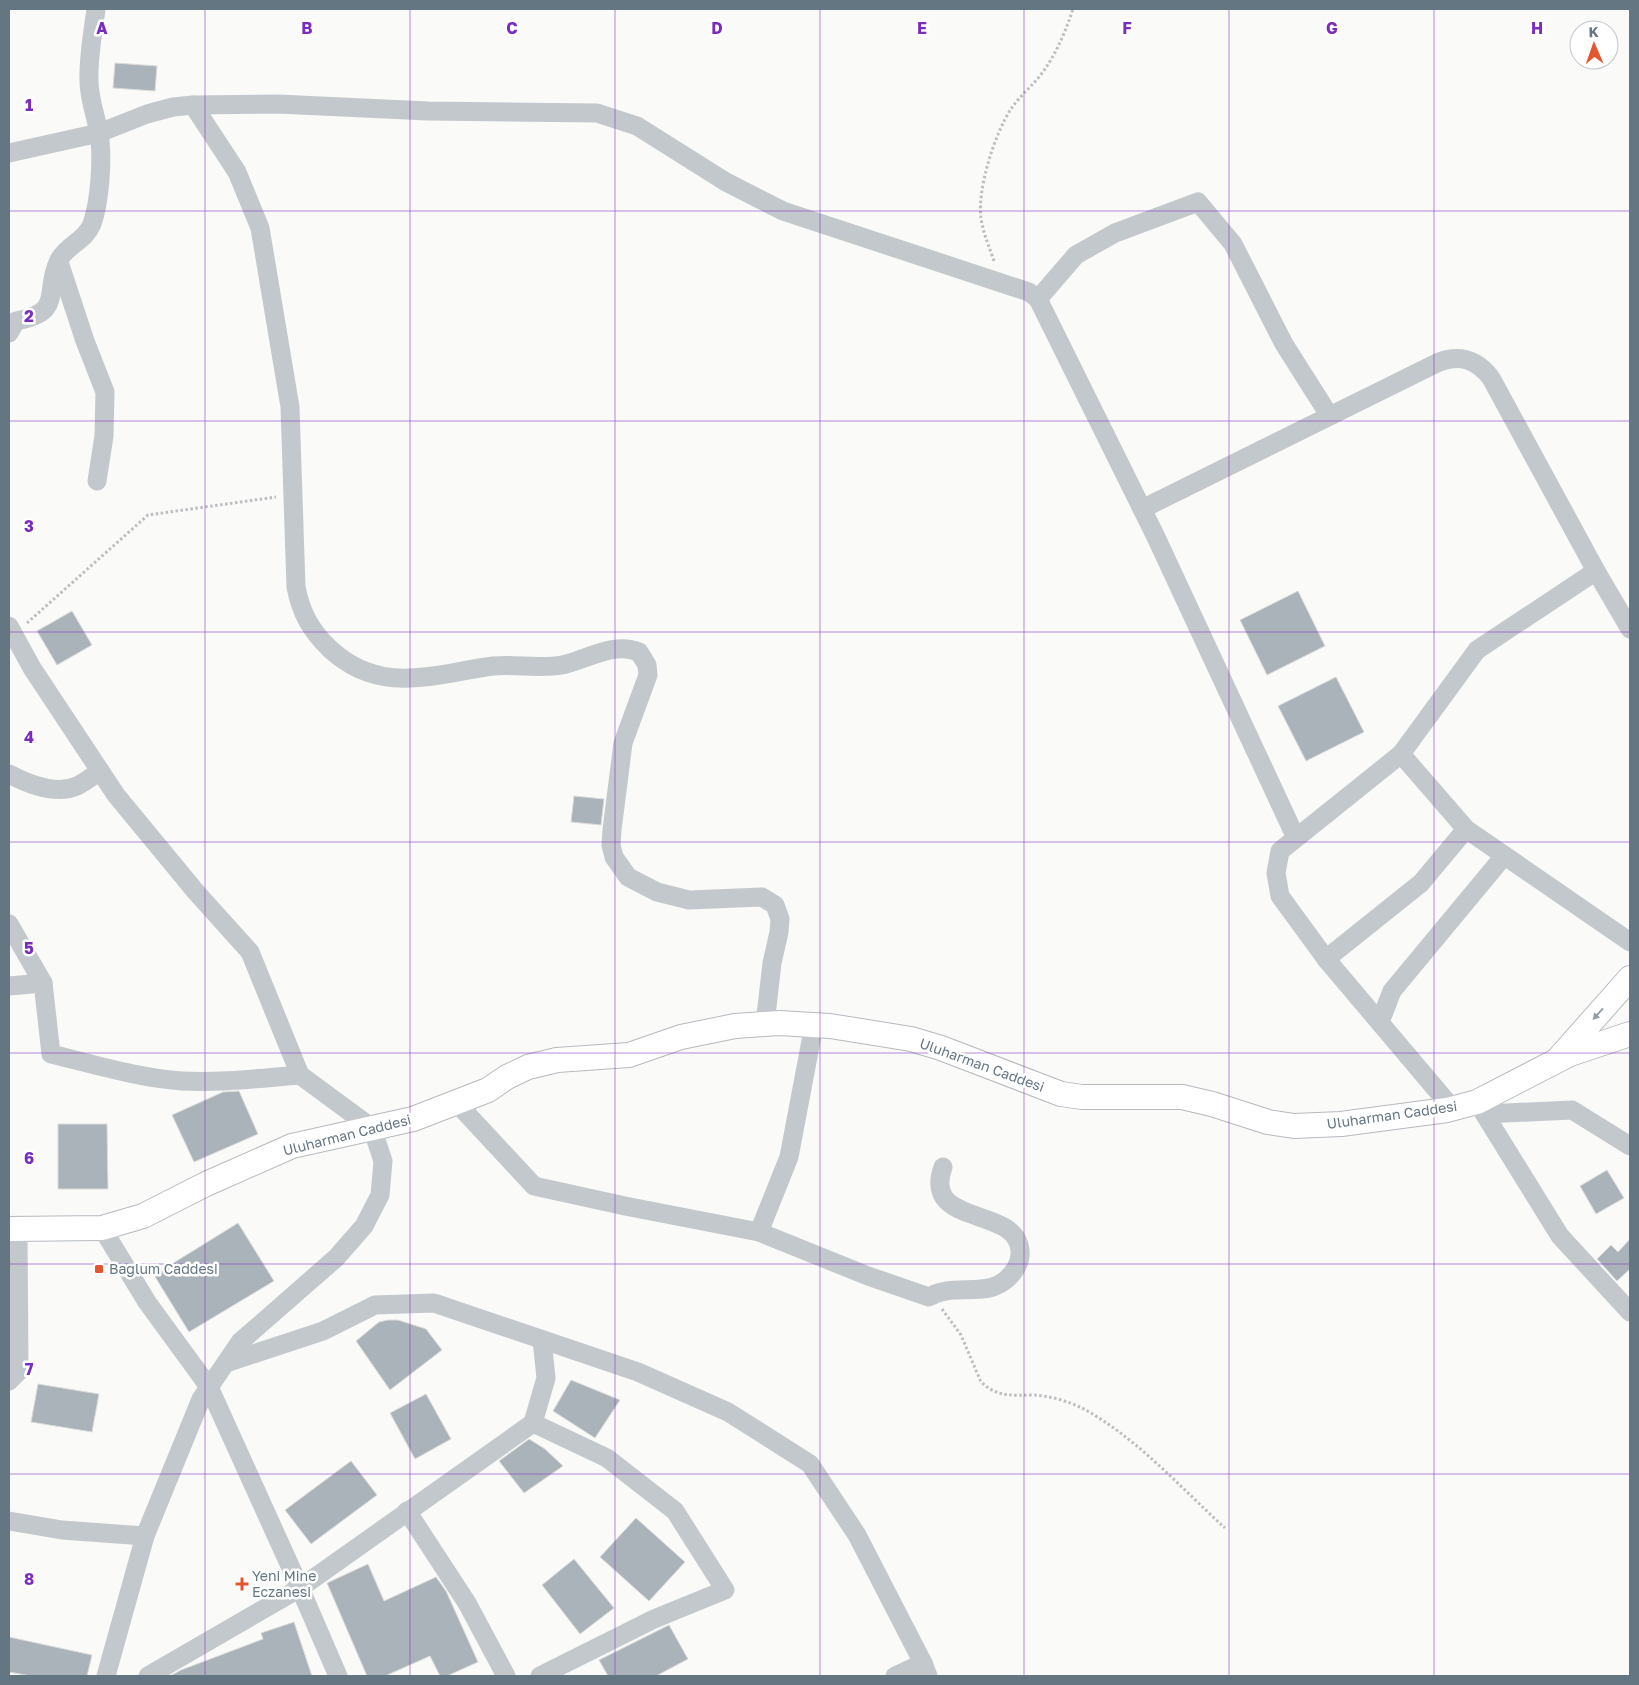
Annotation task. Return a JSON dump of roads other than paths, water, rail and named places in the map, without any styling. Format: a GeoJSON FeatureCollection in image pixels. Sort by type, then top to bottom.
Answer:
{"type":"FeatureCollection","features":[{"type":"Feature","properties":{"kind":"main road","name":"Uluharman Caddesi"},"geometry":{"type":"LineString","coordinates":[[1557,1060],[1630,978]]}},
{"type":"Feature","properties":{"kind":"main road","name":"Uluharman Caddesi"},"geometry":{"type":"LineString","coordinates":[[13,1229],[102,1228],[143,1216],[206,1184],[292,1146],[413,1119],[455,1101],[488,1090],[507,1077],[542,1063],[574,1058],[629,1056],[681,1036],[735,1026],[765,1024],[814,1025],[854,1029],[927,1043],[1061,1094],[1082,1098],[1182,1097],[1280,1124],[1341,1124],[1452,1108],[1481,1108],[1557,1060],[1630,1034]]}},
{"type":"Feature","properties":{"kind":"street"},"geometry":{"type":"LineString","coordinates":[[9,333],[16,321],[33,318],[46,308],[58,261],[64,253],[81,240],[92,223],[101,154],[89,82],[96,9]]}},
{"type":"Feature","properties":{"kind":"street"},"geometry":{"type":"LineString","coordinates":[[9,153],[99,133],[147,114],[173,107],[193,105],[278,104],[428,111],[583,112],[611,116],[648,132],[726,182],[783,211],[1023,289],[1038,299],[1142,508],[1296,838]]}},
{"type":"Feature","properties":{"kind":"street"},"geometry":{"type":"LineString","coordinates":[[193,105],[238,172],[260,228],[290,407],[294,495],[294,548],[299,604],[311,630],[339,658],[354,667],[382,677],[400,679],[494,666],[558,665],[620,648],[631,649],[644,658],[648,674],[628,726],[619,764],[611,845],[614,857],[628,877],[657,892],[689,900],[762,897],[775,905],[780,919],[779,932],[772,963],[765,1024]]}},
{"type":"Feature","properties":{"kind":"street"},"geometry":{"type":"LineString","coordinates":[[1038,299],[1076,255],[1115,233],[1198,202],[1233,244],[1284,344],[1329,415]]}},
{"type":"Feature","properties":{"kind":"street"},"geometry":{"type":"LineString","coordinates":[[58,261],[84,341],[105,392],[104,436],[97,481]]}},
{"type":"Feature","properties":{"kind":"street"},"geometry":{"type":"LineString","coordinates":[[1142,508],[1440,362],[1451,358],[1465,358],[1476,362],[1491,378],[1596,571],[1630,629]]}},
{"type":"Feature","properties":{"kind":"street"},"geometry":{"type":"LineString","coordinates":[[1452,1108],[1326,959],[1280,896],[1277,886],[1276,868],[1280,851],[1400,754],[1477,650],[1596,571]]}},
{"type":"Feature","properties":{"kind":"street"},"geometry":{"type":"LineString","coordinates":[[10,635],[116,795],[196,892],[250,952],[300,1075],[372,1128],[383,1161],[380,1195],[364,1226],[336,1258],[240,1342],[201,1399],[145,1536],[106,1676]]}},
{"type":"Feature","properties":{"kind":"street"},"geometry":{"type":"LineString","coordinates":[[1400,754],[1466,829],[1630,942]]}},
{"type":"Feature","properties":{"kind":"street"},"geometry":{"type":"LineString","coordinates":[[9,774],[40,786],[60,789],[77,786],[100,771]]}},
{"type":"Feature","properties":{"kind":"street"},"geometry":{"type":"LineString","coordinates":[[1326,959],[1421,883],[1466,829]]}},
{"type":"Feature","properties":{"kind":"street"},"geometry":{"type":"LineString","coordinates":[[1380,1022],[1392,991],[1504,856]]}},
{"type":"Feature","properties":{"kind":"street"},"geometry":{"type":"LineString","coordinates":[[9,924],[43,983],[51,1054],[116,1070],[180,1081],[224,1082],[300,1075]]}},
{"type":"Feature","properties":{"kind":"street"},"geometry":{"type":"LineString","coordinates":[[9,986],[43,983]]}},
{"type":"Feature","properties":{"kind":"street"},"geometry":{"type":"LineString","coordinates":[[759,1232],[789,1157],[814,1025]]}},
{"type":"Feature","properties":{"kind":"street"},"geometry":{"type":"LineString","coordinates":[[455,1101],[534,1186],[759,1232],[868,1276],[929,1297],[939,1292],[976,1291],[993,1287],[1013,1272],[1020,1258],[1020,1249],[1014,1234],[996,1223],[960,1210],[949,1203],[941,1190],[940,1182],[943,1167]]}},
{"type":"Feature","properties":{"kind":"street"},"geometry":{"type":"LineString","coordinates":[[1481,1108],[1572,1110],[1630,1146]]}},
{"type":"Feature","properties":{"kind":"street"},"geometry":{"type":"LineString","coordinates":[[1481,1108],[1560,1236],[1630,1312]]}},
{"type":"Feature","properties":{"kind":"street"},"geometry":{"type":"LineString","coordinates":[[102,1228],[147,1302],[209,1387],[338,1676]]}},
{"type":"Feature","properties":{"kind":"street"},"geometry":{"type":"LineString","coordinates":[[9,1381],[19,1371],[13,1229]]}},
{"type":"Feature","properties":{"kind":"street"},"geometry":{"type":"LineString","coordinates":[[226,1363],[323,1331],[375,1305],[434,1303],[638,1372],[728,1412],[810,1464],[857,1535],[925,1670],[895,1676]]}},
{"type":"Feature","properties":{"kind":"street"},"geometry":{"type":"LineString","coordinates":[[148,1676],[300,1588],[533,1423],[546,1378],[542,1340]]}},
{"type":"Feature","properties":{"kind":"street"},"geometry":{"type":"LineString","coordinates":[[533,1423],[606,1458],[675,1510],[725,1590],[654,1619],[540,1676]]}},
{"type":"Feature","properties":{"kind":"street"},"geometry":{"type":"LineString","coordinates":[[407,1511],[467,1603],[506,1676]]}},
{"type":"Feature","properties":{"kind":"street"},"geometry":{"type":"LineString","coordinates":[[9,1521],[62,1530],[145,1536]]}},
{"type":"Feature","properties":{"kind":"place","name":"Bağlum Caddesi"},"geometry":{"type":"Point","coordinates":[99,1269]}},
{"type":"Feature","properties":{"kind":"place","name":"Yeni Mine Eczanesi"},"geometry":{"type":"Point","coordinates":[242,1584]}}]}
